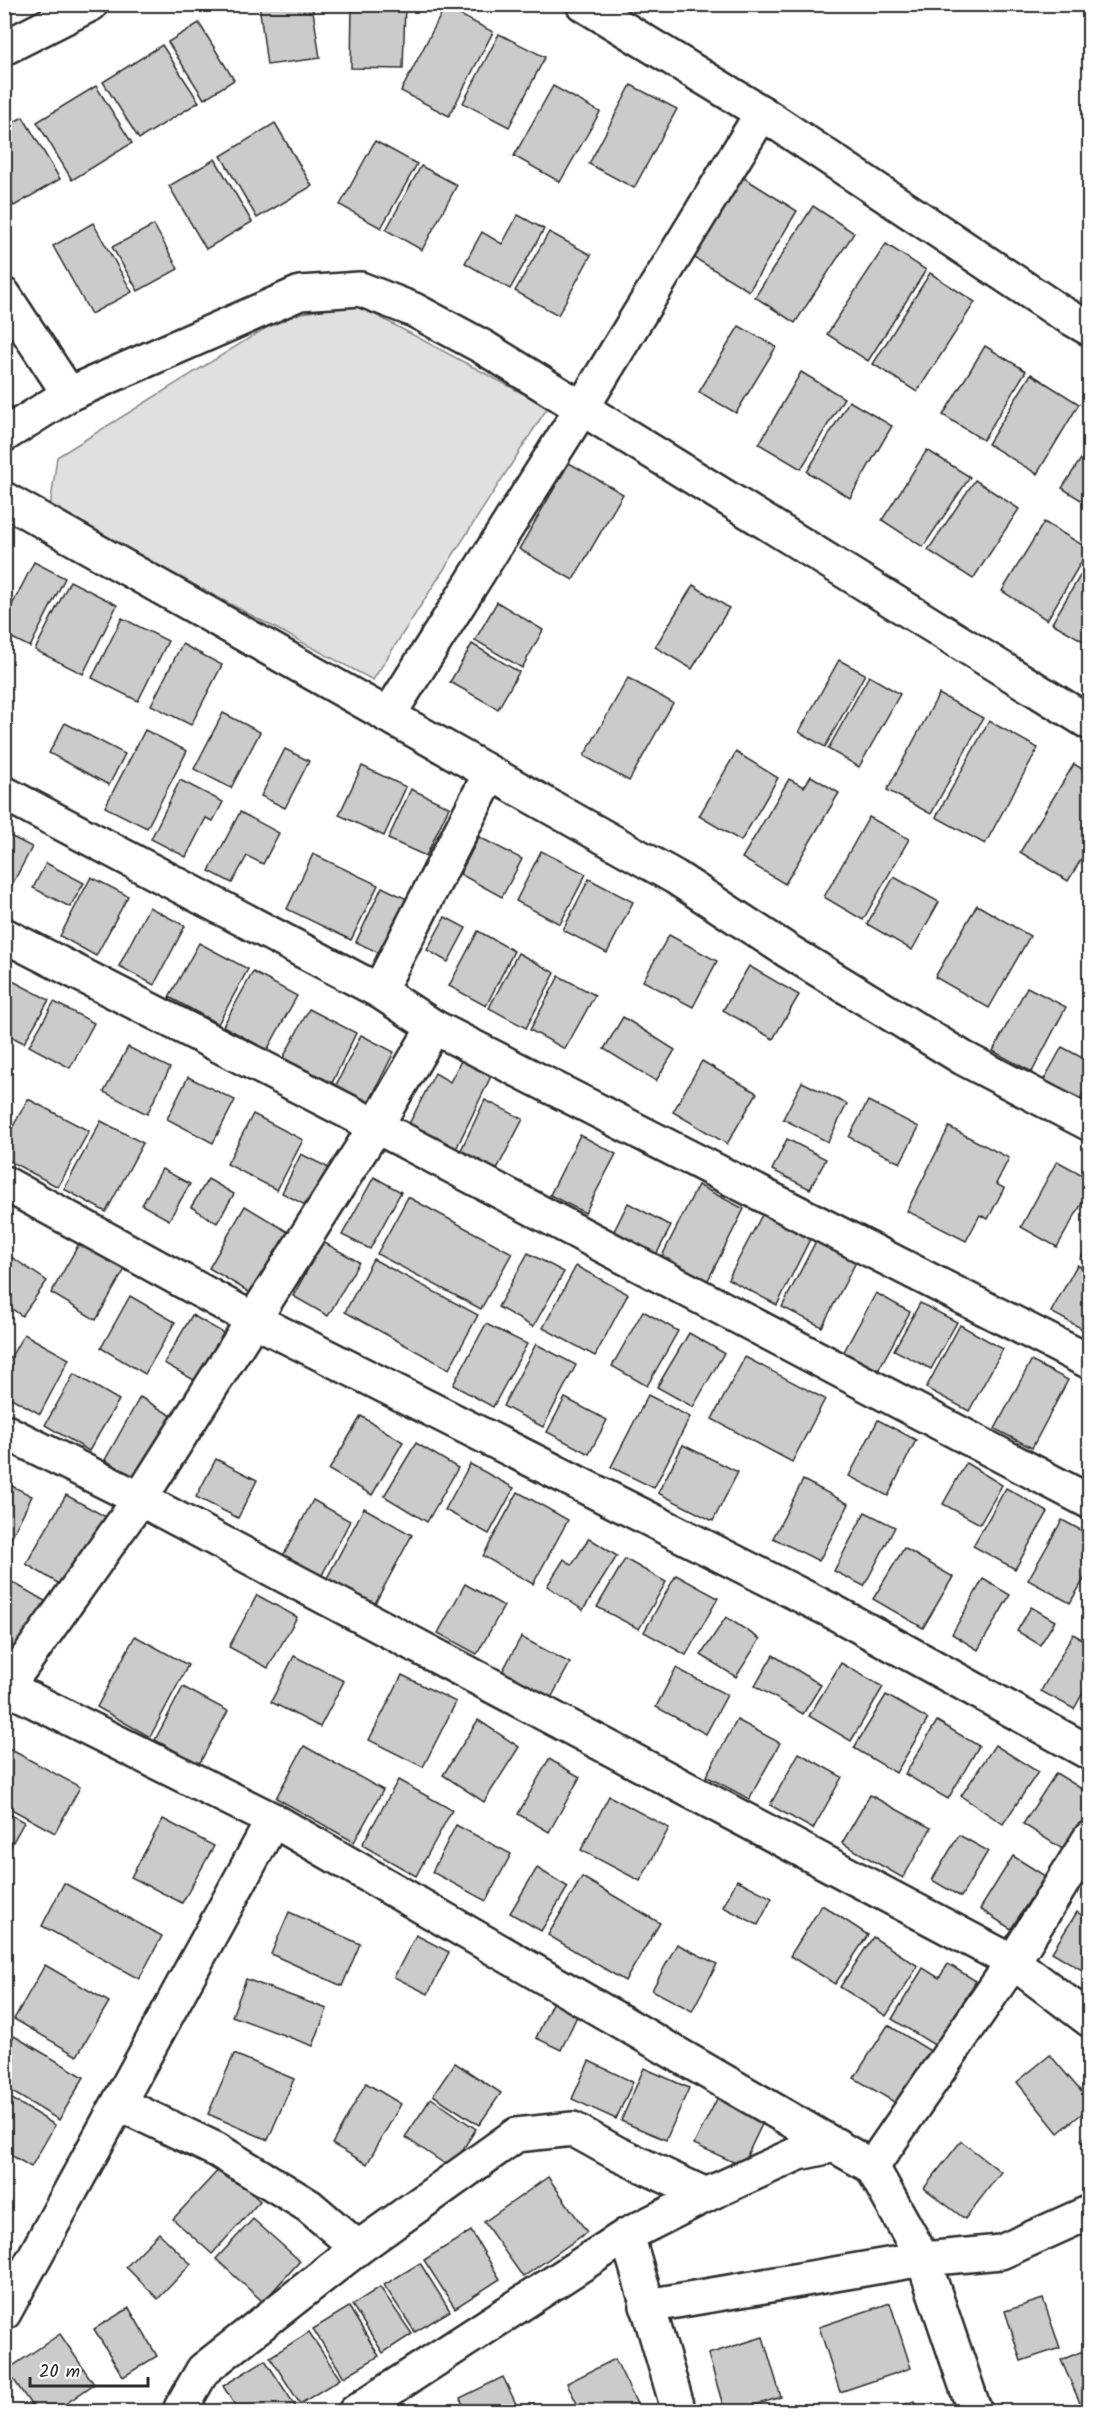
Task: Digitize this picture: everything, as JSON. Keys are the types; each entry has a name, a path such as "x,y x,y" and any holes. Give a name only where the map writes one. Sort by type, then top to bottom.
{"street":[{"path":"4,48 91,4"},
{"path":"583,4 762,113 1089,329"},
{"path":"388,716 582,408 762,113"},
{"path":"4,435 69,394 300,293 360,289 414,310 483,346 1089,723"},
{"path":"4,295 69,394"},
{"path":"4,499 675,877 788,951 963,1058 1089,1124"},
{"path":"379,992 490,774"},
{"path":"4,793 379,992 434,1027 1089,1362"},
{"path":"4,935 376,1126 1089,1502"},
{"path":"434,1027 376,1126 140,1499 6,1688 273,1820 872,2167 922,2259 975,2412"},
{"path":"4,1183 254,1320 831,1611 1089,1753"},
{"path":"4,1431 140,1499 1013,1962 1089,2020"},
{"path":"4,2313 273,1820"},
{"path":"872,2167 1013,1962 1089,1838"},
{"path":"120,2104 217,2150 309,2206 358,2248"},
{"path":"182,2412 181,2408 203,2370 358,2248 516,2135 573,2129 618,2154 706,2195"},
{"path":"355,2412 627,2235 706,2195 800,2153 836,2145"},
{"path":"647,2306 922,2259 1001,2252 1089,2212"},
{"path":"627,2235 680,2412"}],"shaded area":[{"path":"355,304 548,407 373,680 50,508 57,457 285,316"}],"building":[{"path":"259,4 312,4 320,58 267,65"},
{"path":"352,4 405,4 403,69 351,68"},
{"path":"445,7 493,32 449,116 401,91"},
{"path":"199,23 234,80 204,99 168,42"},
{"path":"499,34 545,57 509,127 463,103"},
{"path":"162,45 199,102 139,139 103,82"},
{"path":"631,85 677,109 634,188 589,164"},
{"path":"96,86 132,143 72,180 37,122"},
{"path":"553,86 600,112 560,182 514,156"},
{"path":"23,117 60,179 14,206 4,191 4,127"},
{"path":"275,123 312,186 257,218 221,156"},
{"path":"375,141 417,164 381,228 340,205"},
{"path":"215,159 252,222 206,249 169,186"},
{"path":"421,166 457,185 422,250 386,230"},
{"path":"741,176 797,211 749,291 693,257"},
{"path":"813,206 854,233 795,323 755,297"},
{"path":"518,215 544,229 510,289 465,263 482,232 502,244"},
{"path":"93,223 132,292 91,314 53,246"},
{"path":"154,225 178,269 138,291 112,247"},
{"path":"549,232 591,255 558,315 515,291"},
{"path":"886,244 926,270 868,361 827,334"},
{"path":"930,273 975,302 917,392 873,364"},
{"path":"739,326 776,347 736,413 699,392"},
{"path":"985,346 1026,371 983,440 943,415"},
{"path":"801,372 844,398 801,469 759,444"},
{"path":"1031,374 1079,404 1037,474 988,444"},
{"path":"849,401 892,426 850,498 807,472"},
{"path":"1090,445 1090,506 1062,488"},
{"path":"927,450 970,477 923,547 882,520"},
{"path":"569,463 623,494 573,580 519,549"},
{"path":"975,480 1019,509 973,579 928,550"},
{"path":"1044,522 1089,549 1047,620 1002,591"},
{"path":"1090,559 1090,645 1052,623"},
{"path":"34,562 65,578 30,647 4,634 4,621"},
{"path":"70,581 117,605 83,674 35,650"},
{"path":"693,585 729,608 692,669 655,647"},
{"path":"497,602 543,630 522,668 475,640"},
{"path":"122,618 168,641 138,701 92,678"},
{"path":"182,644 222,665 191,725 151,705"},
{"path":"472,644 519,672 498,709 450,682"},
{"path":"839,660 865,674 825,747 799,732"},
{"path":"869,676 900,694 859,767 828,749"},
{"path":"628,678 673,703 629,781 584,756"},
{"path":"939,694 983,718 931,814 887,790"},
{"path":"223,713 260,732 231,788 194,769"},
{"path":"989,721 1038,748 985,844 936,817"},
{"path":"65,723 125,754 109,785 49,753"},
{"path":"145,730 187,751 147,828 105,807"},
{"path":"285,749 309,761 285,808 261,796"},
{"path":"736,752 778,778 741,841 699,816"},
{"path":"1074,764 1090,774 1090,845 1068,881 1020,852"},
{"path":"362,766 406,787 384,836 339,815"},
{"path":"811,776 839,793 785,884 742,858 789,779 804,787"},
{"path":"180,780 223,802 213,821 206,818 186,857 151,839"},
{"path":"411,789 449,807 426,856 388,839"},
{"path":"240,812 279,833 263,864 247,856 232,883 209,871"},
{"path":"869,817 909,839 863,920 824,897"},
{"path":"4,833 32,847 4,900"},
{"path":"479,837 522,859 502,897 460,874"},
{"path":"541,851 586,874 560,924 516,901"},
{"path":"313,854 378,885 351,940 287,909"},
{"path":"46,863 84,883 70,907 33,888"},
{"path":"91,877 128,896 96,956 60,936"},
{"path":"894,877 939,902 912,950 867,924"},
{"path":"589,879 633,902 607,953 563,930"},
{"path":"382,887 407,899 381,954 356,942"},
{"path":"977,905 1030,936 989,1008 935,977"},
{"path":"149,907 185,926 154,985 119,966"},
{"path":"445,917 466,928 448,962 427,950"},
{"path":"478,931 514,951 486,1006 449,986"},
{"path":"669,935 717,961 693,1007 643,981"},
{"path":"199,943 248,969 218,1024 169,997"},
{"path":"518,953 555,973 526,1028 489,1008"},
{"path":"749,966 799,995 773,1039 723,1010"},
{"path":"253,972 297,996 267,1050 223,1026"},
{"path":"559,976 595,995 565,1049 530,1030"},
{"path":"7,978 49,1000 24,1043 4,1033 4,982"},
{"path":"1027,987 1066,1007 1032,1072 993,1051"},
{"path":"54,1002 94,1023 70,1068 29,1046"},
{"path":"309,1009 356,1033 332,1083 283,1058"},
{"path":"623,1017 675,1050 656,1081 604,1049"},
{"path":"361,1035 394,1052 369,1102 336,1085"},
{"path":"128,1047 170,1068 147,1114 104,1092"},
{"path":"1062,1047 1090,1062 1090,1082 1077,1104 1041,1085"},
{"path":"462,1059 492,1074 456,1149 409,1124 435,1073 450,1082"},
{"path":"702,1061 757,1093 727,1144 673,1112"},
{"path":"188,1077 235,1100 213,1143 167,1119"},
{"path":"802,1082 847,1104 828,1142 783,1119"},
{"path":"28,1099 89,1131 58,1187 4,1158 4,1143"},
{"path":"485,1100 523,1119 496,1171 460,1152"},
{"path":"868,1101 919,1127 900,1163 849,1137"},
{"path":"253,1114 303,1140 277,1190 227,1164"},
{"path":"101,1121 143,1143 106,1212 64,1189"},
{"path":"949,1127 1009,1158 996,1184 1004,1188 988,1219 980,1215 966,1241 907,1211"},
{"path":"580,1135 616,1154 585,1213 550,1195"},
{"path":"787,1139 826,1159 810,1189 772,1170"},
{"path":"301,1154 331,1169 311,1208 282,1193"},
{"path":"1057,1161 1090,1179 1090,1189 1057,1247 1021,1227"},
{"path":"162,1169 190,1184 169,1220 142,1205"},
{"path":"374,1177 401,1192 370,1249 342,1235"},
{"path":"208,1179 234,1194 217,1223 191,1207"},
{"path":"698,1185 744,1209 704,1288 658,1264"},
{"path":"408,1197 512,1253 481,1309 377,1254"},
{"path":"628,1203 671,1226 655,1257 612,1235"},
{"path":"245,1206 293,1235 257,1297 209,1268"},
{"path":"763,1213 810,1239 777,1305 728,1279"},
{"path":"816,1241 856,1262 822,1327 782,1307"},
{"path":"80,1242 125,1269 96,1320 51,1293"},
{"path":"323,1242 359,1262 328,1316 293,1296"},
{"path":"1090,1243 1090,1264 1080,1259"},
{"path":"4,1252 47,1281 22,1316 4,1303"},
{"path":"528,1253 564,1272 533,1327 498,1307"},
{"path":"373,1259 478,1315 449,1369 345,1312"},
{"path":"1077,1265 1090,1272 1090,1333 1051,1312"},
{"path":"576,1266 628,1294 595,1356 543,1328"},
{"path":"876,1293 910,1312 875,1376 841,1357"},
{"path":"130,1296 175,1322 145,1374 101,1348"},
{"path":"920,1303 957,1322 931,1369 894,1350"},
{"path":"643,1311 678,1331 647,1386 612,1366"},
{"path":"192,1315 227,1335 199,1383 164,1363"},
{"path":"486,1324 527,1344 493,1407 453,1385"},
{"path":"960,1325 1003,1349 969,1411 926,1388"},
{"path":"689,1333 724,1353 693,1407 657,1387"},
{"path":"24,1334 69,1359 40,1414 4,1394 4,1369"},
{"path":"536,1344 576,1365 543,1427 503,1406"},
{"path":"745,1357 825,1399 792,1462 712,1419"},
{"path":"1031,1361 1068,1380 1032,1448 995,1429"},
{"path":"74,1374 119,1400 89,1451 45,1425"},
{"path":"648,1395 690,1417 654,1488 611,1467"},
{"path":"140,1397 172,1416 136,1478 105,1460"},
{"path":"565,1398 607,1420 589,1454 547,1432"},
{"path":"361,1416 403,1442 372,1495 329,1470"},
{"path":"878,1420 916,1440 888,1496 849,1476"},
{"path":"416,1443 458,1468 427,1522 384,1496"},
{"path":"683,1445 738,1472 713,1521 658,1493"},
{"path":"216,1459 257,1480 238,1518 196,1497"},
{"path":"966,1463 1002,1485 980,1524 943,1504"},
{"path":"470,1464 514,1488 489,1534 445,1510"},
{"path":"803,1480 849,1504 819,1561 773,1538"},
{"path":"4,1482 32,1496 5,1550 4,1550"},
{"path":"1006,1488 1048,1512 1015,1569 973,1546"},
{"path":"518,1492 568,1520 533,1584 483,1556"},
{"path":"66,1495 106,1517 66,1588 26,1564"},
{"path":"313,1500 350,1521 320,1579 282,1558"},
{"path":"364,1508 412,1535 373,1607 326,1580"},
{"path":"865,1512 895,1527 864,1586 834,1571"},
{"path":"1062,1520 1090,1535 1090,1569 1070,1603 1028,1580"},
{"path":"589,1538 617,1556 583,1610 547,1586 564,1559 572,1565"},
{"path":"904,1548 953,1577 923,1628 873,1599"},
{"path":"625,1559 666,1582 639,1629 597,1607"},
{"path":"676,1575 718,1598 686,1655 644,1632"},
{"path":"5,1578 45,1601 8,1666 4,1664"},
{"path":"983,1579 1010,1595 978,1650 952,1634"},
{"path":"465,1584 504,1606 477,1654 438,1633"},
{"path":"257,1595 297,1617 268,1668 229,1647"},
{"path":"1031,1607 1055,1621 1040,1645 1017,1631"},
{"path":"726,1617 760,1639 736,1677 701,1655"},
{"path":"1073,1634 1090,1644 1090,1680 1074,1709 1041,1691"},
{"path":"135,1636 188,1665 150,1737 97,1707"},
{"path":"521,1637 570,1663 550,1700 501,1674"},
{"path":"773,1655 821,1685 803,1714 755,1686"},
{"path":"294,1656 344,1681 320,1727 271,1702"},
{"path":"841,1663 883,1687 851,1741 809,1716"},
{"path":"676,1668 727,1695 706,1734 656,1707"},
{"path":"402,1675 456,1702 423,1767 369,1740"},
{"path":"183,1687 228,1711 199,1764 155,1740"},
{"path":"886,1695 928,1719 896,1773 854,1748"},
{"path":"478,1720 519,1747 484,1802 443,1775"},
{"path":"737,1720 780,1743 749,1799 706,1776"},
{"path":"937,1721 979,1746 948,1799 905,1774"},
{"path":"995,1745 1038,1772 1003,1824 961,1796"},
{"path":"4,1746 80,1787 55,1833 4,1805"},
{"path":"304,1746 383,1790 354,1842 276,1798"},
{"path":"799,1753 842,1777 813,1829 770,1805"},
{"path":"549,1759 580,1777 549,1832 518,1814"},
{"path":"1056,1773 1090,1794 1090,1810 1064,1850 1023,1824"},
{"path":"398,1780 452,1810 416,1876 362,1845"},
{"path":"870,1795 931,1828 903,1878 842,1843"},
{"path":"609,1796 669,1828 640,1881 581,1850"},
{"path":"4,1811 24,1822 4,1858"},
{"path":"163,1819 214,1846 182,1903 131,1877"},
{"path":"456,1825 511,1854 486,1901 432,1872"},
{"path":"959,1835 988,1851 961,1897 932,1880"},
{"path":"1013,1856 1045,1876 1011,1929 980,1909"},
{"path":"537,1868 568,1887 541,1931 510,1913"},
{"path":"582,1877 660,1923 625,1981 548,1935"},
{"path":"737,1880 772,1898 758,1925 723,1907"},
{"path":"64,1883 162,1936 139,1979 42,1926"},
{"path":"822,1905 868,1935 835,1984 790,1956"},
{"path":"289,1912 360,1944 342,1986 271,1954"},
{"path":"1077,1912 1090,1921 1090,1975 1052,1952"},
{"path":"416,1935 449,1952 428,1994 394,1977"},
{"path":"873,1937 918,1966 886,2016 840,1987"},
{"path":"677,1944 717,1964 692,2011 652,1990"},
{"path":"948,1964 976,1981 936,2046 892,2019 923,1968 939,1978"},
{"path":"45,1965 109,2002 77,2056 14,2019"},
{"path":"246,1979 327,2009 313,2046 232,2016"},
{"path":"553,2001 579,2012 561,2050 536,2038"},
{"path":"888,2025 932,2052 899,2105 854,2078"},
{"path":"14,2036 84,2077 59,2120 4,2087 4,2053"},
{"path":"234,2054 294,2079 268,2140 208,2114"},
{"path":"1050,2055 1090,2102 1090,2107 1058,2133 1017,2082"},
{"path":"589,2061 633,2082 616,2119 572,2099"},
{"path":"455,2063 501,2093 479,2125 433,2095"},
{"path":"644,2068 689,2088 666,2140 621,2121"},
{"path":"366,2083 401,2104 367,2164 332,2144"},
{"path":"4,2094 55,2125 31,2167 4,2151"},
{"path":"718,2097 764,2120 742,2166 694,2144"},
{"path":"431,2098 476,2129 451,2168 405,2137"},
{"path":"1090,2134 1090,2152 1081,2140"},
{"path":"961,2141 1001,2172 965,2219 924,2188"},
{"path":"222,2166 260,2201 212,2254 173,2219"},
{"path":"548,2177 587,2232 523,2277 484,2222"},
{"path":"253,2219 300,2261 263,2302 216,2259"},
{"path":"471,2231 500,2279 455,2308 424,2260"},
{"path":"159,2233 191,2264 158,2299 126,2267"},
{"path":"420,2263 450,2311 415,2332 384,2285"},
{"path":"380,2287 412,2334 383,2353 352,2305"},
{"path":"1043,2299 1060,2348 1021,2361 1005,2311"},
{"path":"890,2303 911,2368 840,2392 819,2327"},
{"path":"349,2307 379,2356 344,2377 313,2329"},
{"path":"129,2308 157,2356 123,2377 94,2329"},
{"path":"309,2332 340,2379 300,2404 270,2357"},
{"path":"60,2334 94,2384 54,2412 36,2412 7,2370"},
{"path":"763,2337 781,2397 732,2412 725,2412 708,2354"},
{"path":"1090,2348 1090,2402 1081,2405 1061,2360"},
{"path":"615,2359 641,2412 581,2412 567,2383"},
{"path":"265,2360 296,2407 288,2412 239,2412 223,2386"},
{"path":"503,2377 520,2412 466,2412 460,2398"},
{"path":"914,2401 918,2412 886,2412"}]}
